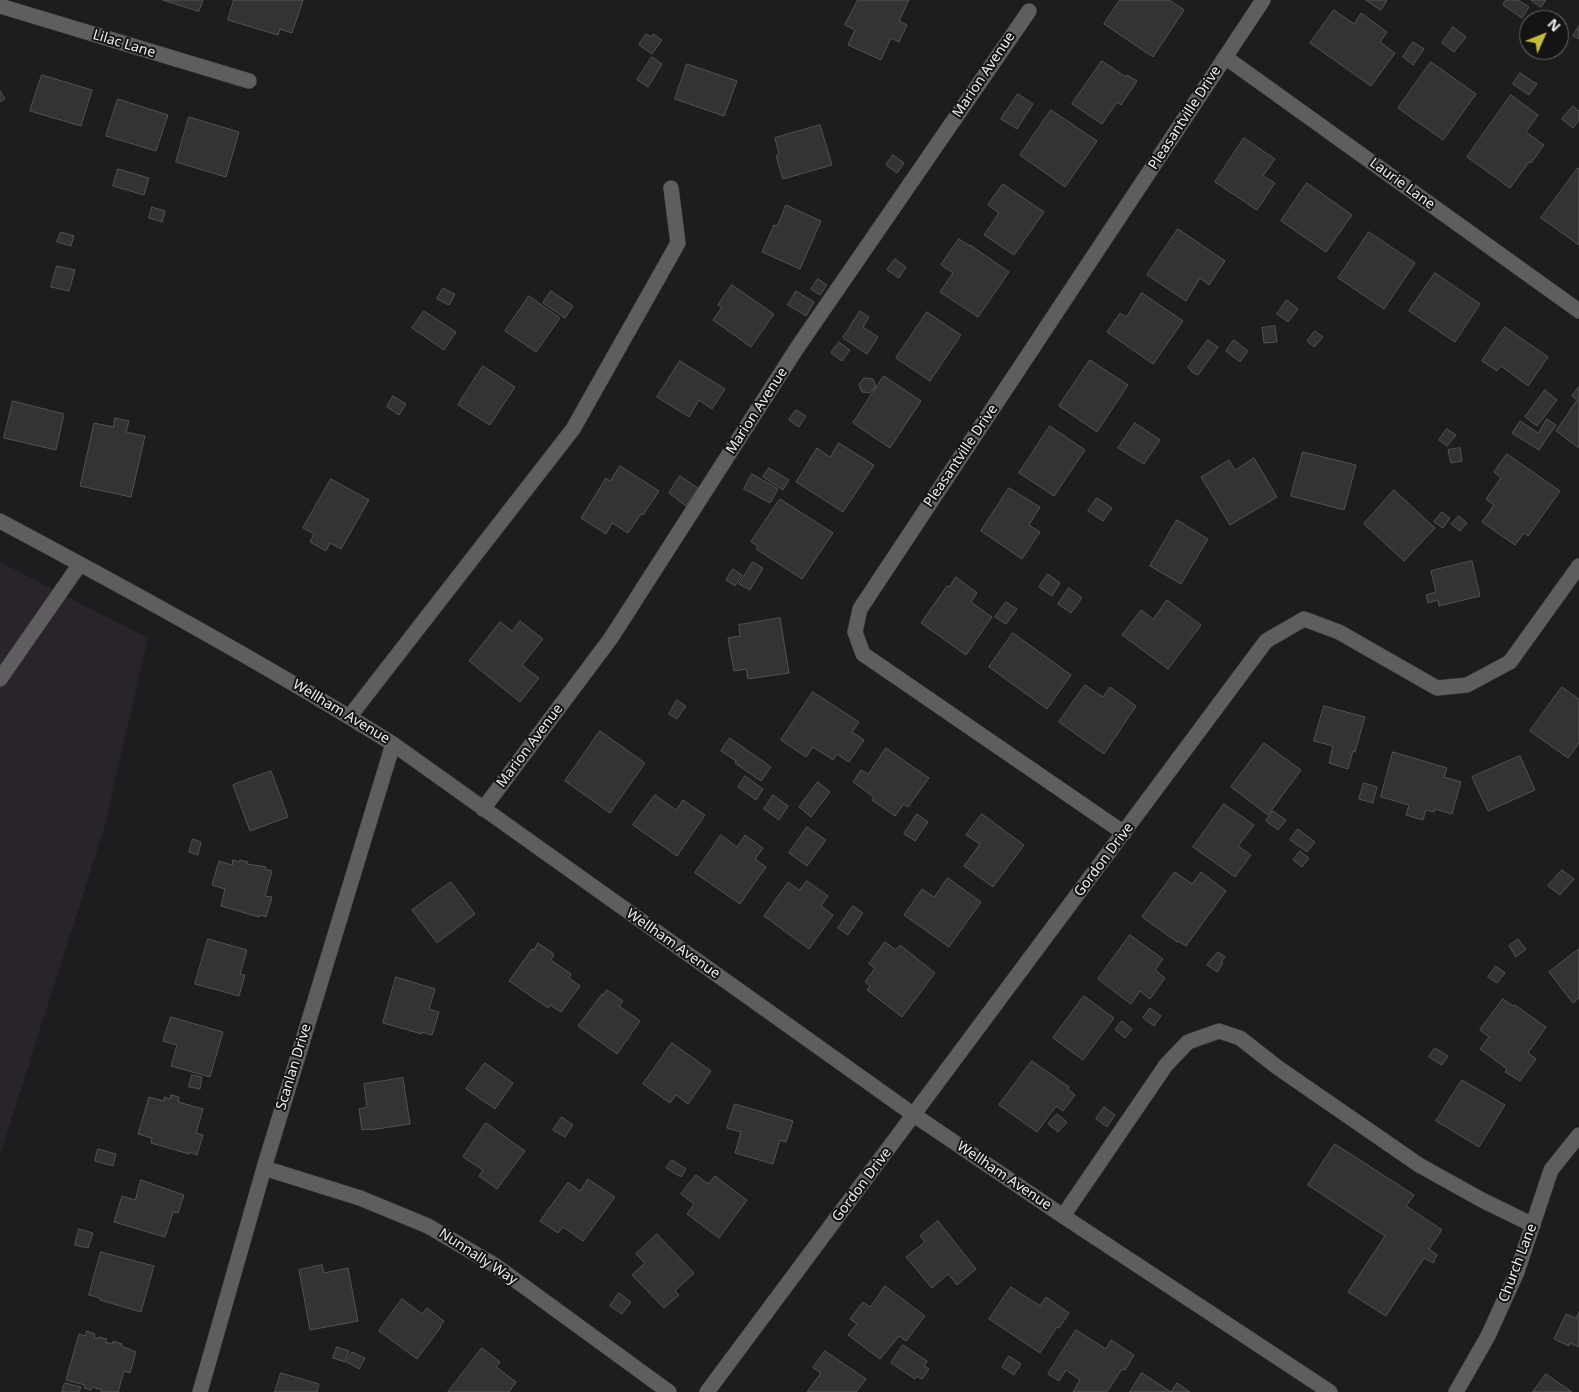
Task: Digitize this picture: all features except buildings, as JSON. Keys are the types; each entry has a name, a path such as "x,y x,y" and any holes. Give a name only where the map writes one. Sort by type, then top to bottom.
{"street":[{"name":"Pleasantville Drive","path":"1124,833 862,654 855,632 860,609 1263,0"},
{"name":"Lilac Lane","path":"0,6 248,81"},
{"name":"Marion Avenue","path":"483,809 611,638 797,348 1029,11"},
{"name":"Laurie Lane","path":"1225,57 1579,311"},
{"path":"350,716 573,429 678,242 671,188"},
{"name":"Wellham Avenue","path":"0,521 185,621 350,716 393,744 914,1114 1330,1392"},
{"path":"0,679 80,564"},
{"name":"Gordon Drive","path":"707,1392 1266,641 1304,620 1339,632 1437,688 1467,685 1510,662 1579,566"},
{"name":"Scanlan Drive","path":"200,1392 264,1168 393,744"},
{"path":"1064,1216 1166,1065 1188,1042 1219,1031 1240,1038 1277,1067 1419,1165 1482,1200 1533,1225"},
{"name":"Church Lane","path":"1456,1392 1488,1336 1517,1272 1551,1170 1579,1135"},
{"name":"Nunnally Way","path":"264,1168 360,1198 428,1226 496,1266 669,1392"}],"shaded area":[{"path":"0,562 148,638 104,829 0,1155"}]}
